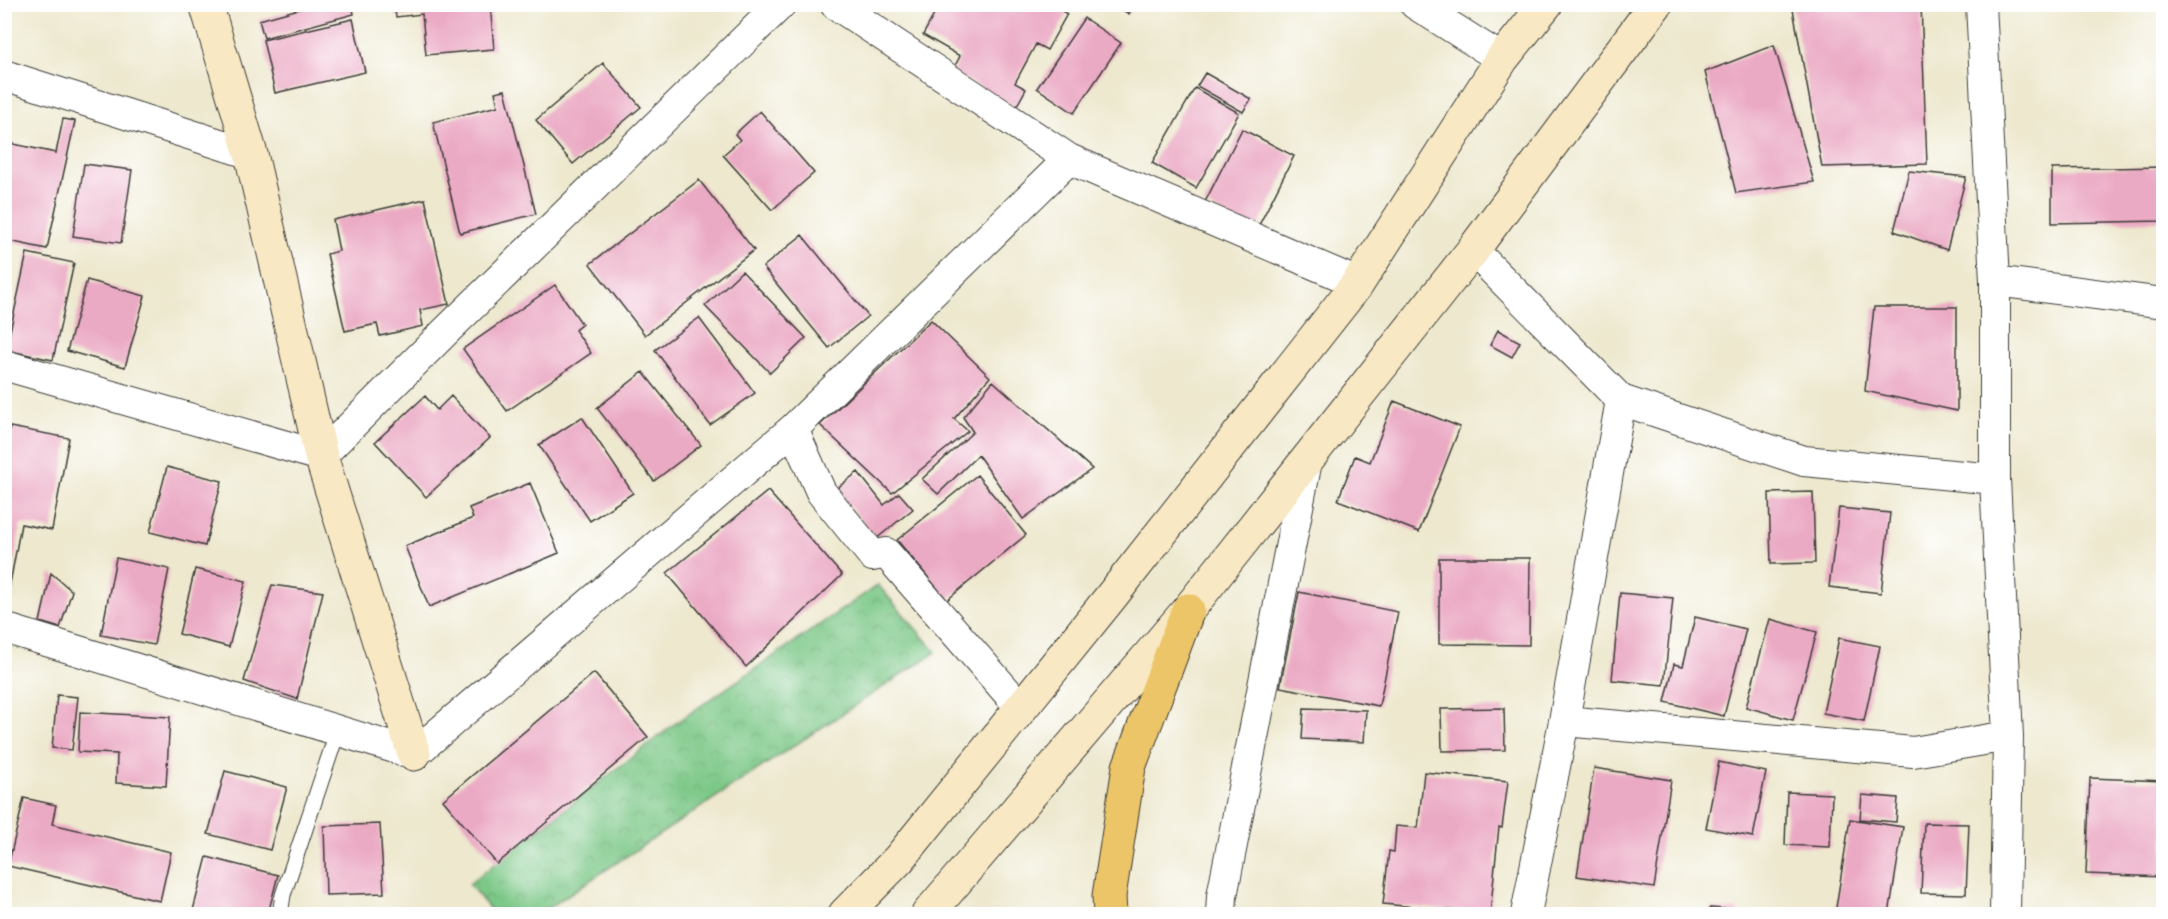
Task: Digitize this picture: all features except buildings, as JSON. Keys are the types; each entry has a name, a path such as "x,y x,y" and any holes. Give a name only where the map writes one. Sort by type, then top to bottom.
{"highway":[{"path":"1110,915 1109,896 1129,767 1188,610"}],"main road":[{"path":"206,4 251,154 321,456 414,754"},
{"path":"845,915 899,859 1358,283 1502,59 1546,4"},
{"path":"928,915 1188,610 1473,250 1656,4"}],"street":[{"path":"4,364 321,456 781,4"},
{"path":"835,4 1069,159 1358,283"},
{"path":"1415,4 1502,59"},
{"path":"1981,4 1995,281 1995,479 2007,736 2006,915"},
{"path":"4,75 251,154"},
{"path":"4,628 414,754 793,429 1069,159"},
{"path":"1473,250 1621,400 1804,460 1995,479"},
{"path":"1995,281 2163,303"},
{"path":"1526,915 1564,721 1621,400"},
{"path":"793,429 821,492 873,556 886,553 1021,708"},
{"path":"1221,915 1225,884 1307,460"},
{"path":"1564,721 1913,752 2007,736"}],"lane":[{"path":"280,915 283,895 338,730"}],"green space":[{"path":"878,585 936,652 539,914 494,914 469,884 677,722"}]}
